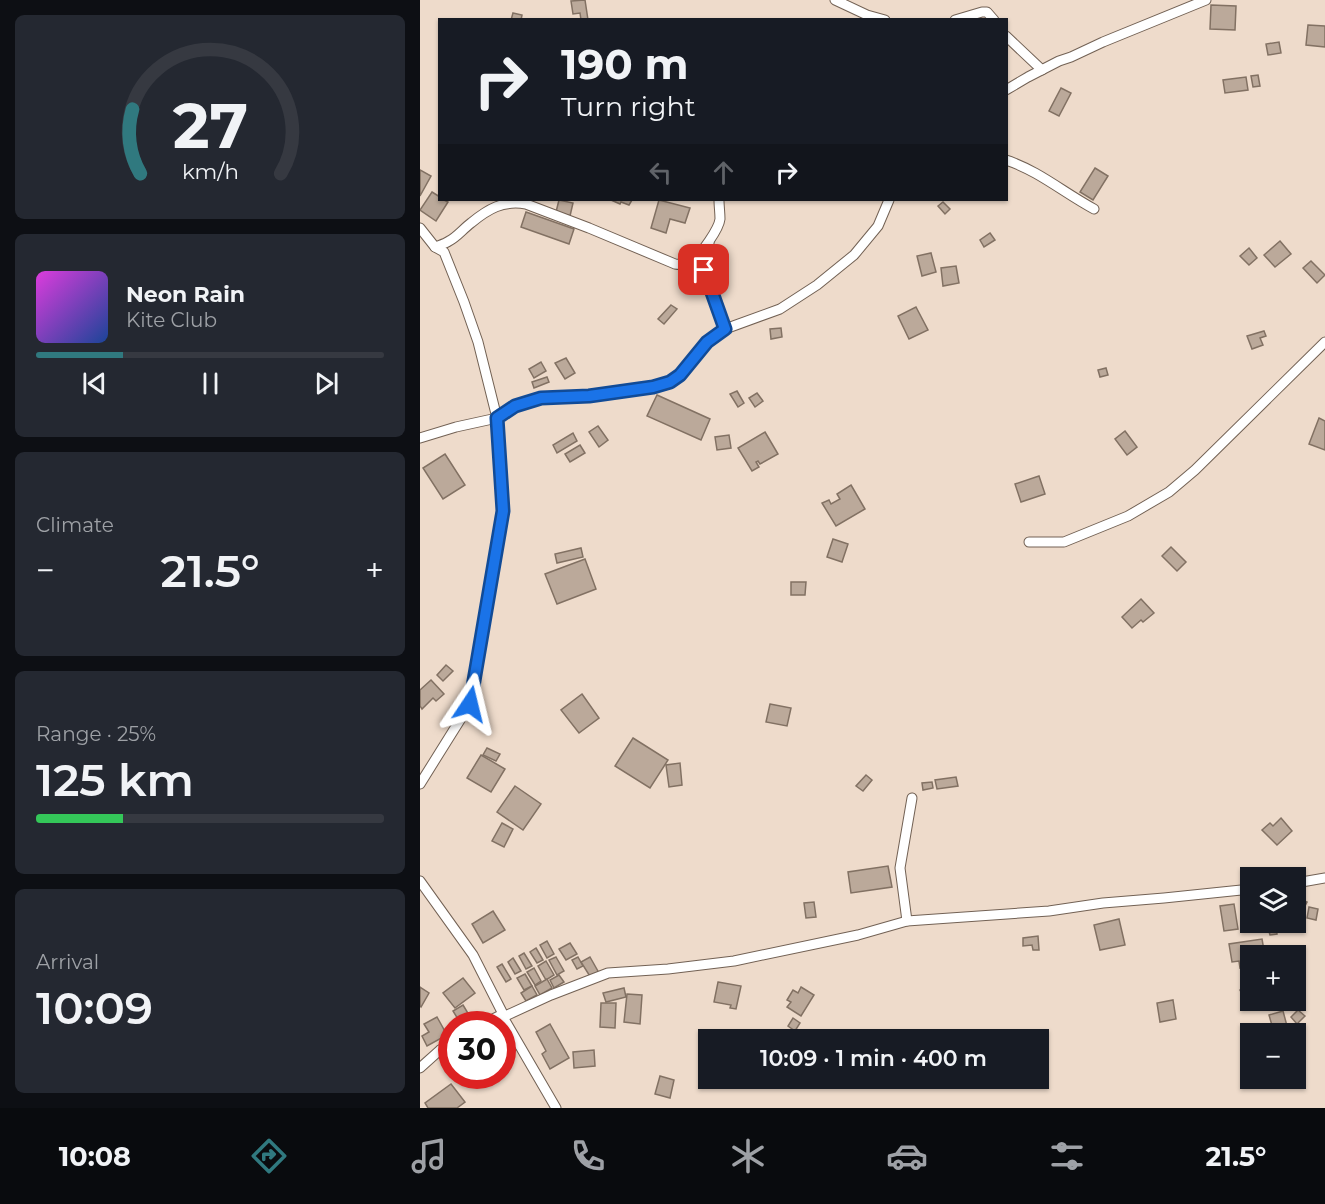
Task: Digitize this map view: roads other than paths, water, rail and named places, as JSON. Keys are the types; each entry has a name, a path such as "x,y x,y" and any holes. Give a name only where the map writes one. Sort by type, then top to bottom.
{"street":[{"path":"835,0 878,18"},
{"path":"1008,89 1059,61 1206,0"},
{"path":"962,18 982,12 987,12 992,18"},
{"path":"1008,38 1042,70"},
{"path":"1008,161 1033,171 1094,209"},
{"path":"435,247 450,241 471,222 496,206 517,202 589,228 675,264 687,263 700,253 718,225 719,201"},
{"path":"420,438 497,418 515,406 541,398 589,396 653,387 670,382 680,375 707,342 725,329 780,309 817,285 854,255 878,226 889,201"},
{"path":"420,228 435,247 444,252 478,342 497,418 503,511 470,704 420,784"},
{"path":"710,238 704,270 725,329"},
{"path":"1029,542 1064,542 1128,516 1169,492 1195,470 1325,342"},
{"path":"907,921 900,868 912,798"},
{"path":"1306,881 1325,878"},
{"path":"420,881 473,955 501,1011"},
{"path":"514,1011 608,973 734,961 858,935 907,921 1049,911 1103,903 1240,890"},
{"path":"516,1039 556,1108"},
{"path":"420,1068 438,1053"}]}
